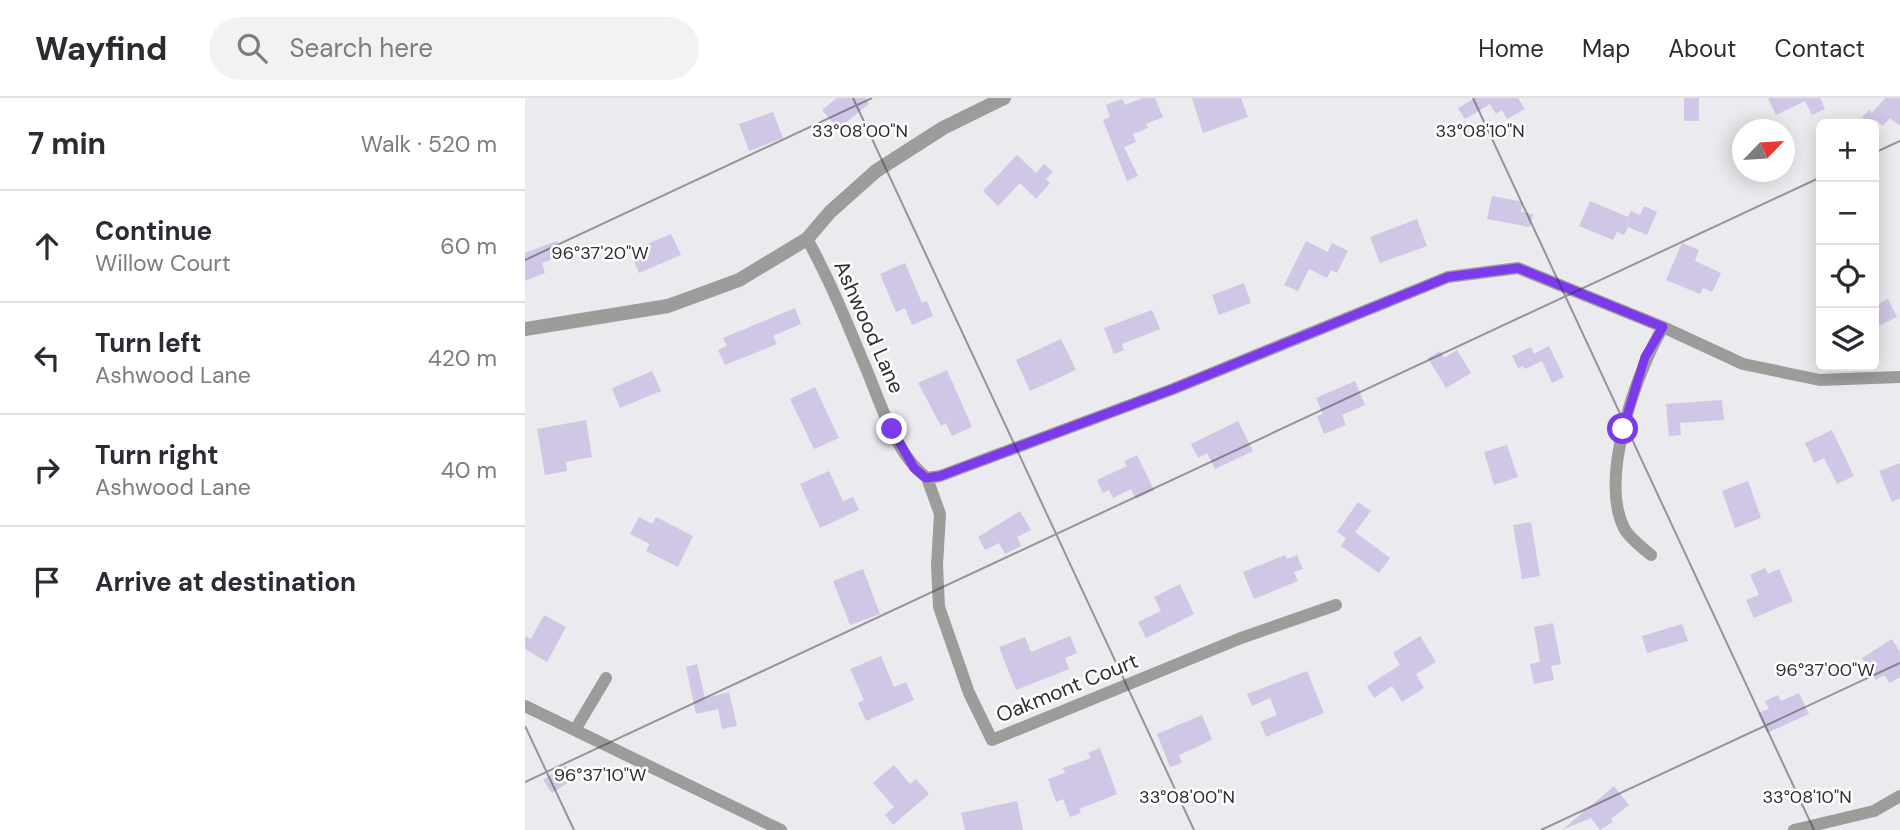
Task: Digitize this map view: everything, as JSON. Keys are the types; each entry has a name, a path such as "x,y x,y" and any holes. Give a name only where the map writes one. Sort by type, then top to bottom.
{"street":[{"path":"525,329 669,306 739,280 807,239 830,212 876,171 943,128 1004,98"},
{"name":"Ashwood Lane","path":"807,239 828,277 892,429 914,468 926,478"},
{"path":"926,478 940,476 1173,389 1448,277 1518,268 1663,327 1743,364 1820,380 1900,377"},
{"path":"1651,555 1624,529 1615,483 1623,429 1645,357 1663,327"},
{"name":"Oakmont Court","path":"926,478 940,514 937,565 939,607 968,694 992,740 1241,638 1336,605"},
{"path":"575,730 606,678"},
{"path":"525,706 781,830"},
{"path":"1794,830 1874,811 1900,796"}],"building":[{"path":"837,98 865,98 869,104 838,129 822,110"},
{"path":"1143,98 1155,98 1163,117 1146,124 1148,128 1133,134 1136,142 1124,147 1138,176 1127,181 1103,120 1110,117 1106,105 1122,99 1125,105"},
{"path":"1192,98 1241,98 1248,117 1203,133"},
{"path":"1475,98 1518,98 1525,109 1507,119 1502,110 1496,114 1490,104 1465,119 1458,108"},
{"path":"1684,98 1699,98 1699,121 1684,121"},
{"path":"1768,98 1820,98 1825,109 1812,115 1805,101 1776,115"},
{"path":"1885,98 1900,98 1900,126 1890,118 1883,126 1879,119 1862,117 1869,110 1872,113"},
{"path":"773,112 783,138 749,151 739,124"},
{"path":"1017,155 1036,173 1044,164 1053,172 1046,179 1050,183 1036,199 1020,183 998,206 983,191"},
{"path":"1492,196 1523,202 1521,212 1533,214 1530,227 1487,219"},
{"path":"1590,201 1628,217 1631,211 1640,215 1644,206 1657,212 1647,235 1628,227 1624,235 1617,232 1613,240 1579,226"},
{"path":"1417,219 1427,246 1380,263 1370,237"},
{"path":"671,234 681,255 639,273 630,251"},
{"path":"557,241 562,255 542,263 545,273 525,281 525,253"},
{"path":"1306,241 1328,252 1332,243 1348,251 1337,273 1331,270 1327,278 1309,269 1298,291 1284,285"},
{"path":"1682,243 1699,250 1695,261 1721,273 1712,292 1703,288 1700,294 1666,280"},
{"path":"905,263 922,303 927,301 933,316 912,325 905,308 896,312 880,274"},
{"path":"1244,283 1251,303 1219,315 1212,295"},
{"path":"1888,299 1897,317 1879,326 1879,304"},
{"path":"795,308 801,324 773,336 777,344 725,365 718,350 727,346 723,338"},
{"path":"1152,310 1160,329 1122,344 1124,350 1114,354 1104,328"},
{"path":"1061,339 1076,370 1030,391 1016,360"},
{"path":"1549,346 1564,377 1552,383 1542,361 1525,369 1523,366 1518,368 1512,356 1531,347 1534,354"},
{"path":"1457,350 1471,373 1446,388 1428,358 1440,351 1444,358"},
{"path":"947,370 972,427 952,436 946,423 941,426 918,383"},
{"path":"652,371 661,391 620,408 612,388"},
{"path":"1355,381 1365,405 1342,415 1346,425 1324,434 1317,416 1323,414 1316,398"},
{"path":"815,387 839,438 814,449 790,399"},
{"path":"1722,400 1724,420 1680,423 1681,435 1669,436 1666,404"},
{"path":"586,420 592,457 566,462 567,471 545,475 537,429"},
{"path":"1238,421 1253,451 1215,469 1207,453 1198,458 1191,444"},
{"path":"1832,430 1854,476 1837,484 1824,458 1814,463 1805,443"},
{"path":"1507,445 1518,477 1494,485 1484,452"},
{"path":"1137,455 1154,490 1136,499 1131,489 1113,498 1109,490 1103,493 1097,480 1127,466 1124,461"},
{"path":"1900,463 1900,498 1892,502 1879,471"},
{"path":"829,471 843,501 853,497 859,510 820,528 800,484"},
{"path":"1748,481 1761,518 1735,528 1722,491"},
{"path":"1358,502 1371,511 1355,532 1390,558 1379,573 1341,546 1346,538 1337,532"},
{"path":"1020,511 1031,530 1017,537 1021,546 1005,554 999,543 985,550 978,537"},
{"path":"639,517 652,524 656,517 693,536 678,567 646,551 650,544 630,534"},
{"path":"1531,522 1540,576 1522,579 1513,525"},
{"path":"1285,555 1287,559 1297,555 1303,569 1294,572 1298,581 1254,599 1243,572"},
{"path":"1765,568 1768,574 1779,569 1793,601 1754,618 1746,600 1759,595 1750,575"},
{"path":"863,569 880,614 850,625 833,581"},
{"path":"1180,584 1194,614 1146,638 1138,622 1161,611 1154,597"},
{"path":"544,615 566,627 547,662 525,649 525,636 531,639"},
{"path":"1553,623 1561,664 1551,666 1554,680 1534,684 1530,664 1540,662 1534,627"},
{"path":"1682,624 1688,641 1647,653 1642,636"},
{"path":"1070,636 1077,653 1065,658 1069,669 1016,690 999,647 1025,637 1031,652"},
{"path":"1420,636 1436,662 1416,674 1424,688 1402,702 1392,686 1374,698 1367,686 1400,665 1393,653"},
{"path":"1892,639 1900,652 1900,677 1890,683 1884,675 1876,680 1862,658"},
{"path":"881,656 894,687 906,682 914,700 866,721 858,703 864,700 850,669"},
{"path":"697,664 705,698 729,692 737,726 722,729 718,709 696,714 686,667"},
{"path":"1307,671 1324,713 1266,737 1260,722 1277,715 1270,698 1252,706 1247,694"},
{"path":"1799,693 1809,714 1767,733 1758,713 1769,709 1765,701 1778,695 1781,701"},
{"path":"1202,715 1212,740 1179,755 1182,763 1170,767 1157,734"},
{"path":"1100,748 1117,794 1079,809 1081,813 1070,817 1063,799 1056,802 1048,779 1065,773 1063,768 1091,758 1088,753"},
{"path":"566,765 575,778 552,793 543,780"},
{"path":"894,765 910,784 916,779 929,794 893,825 885,815 894,807 873,783"},
{"path":"1614,786 1629,805 1611,819 1613,822 1600,830 1591,818 1562,830"},
{"path":"1017,801 1023,830 965,830 961,813"}],"route":[{"path":"892,429 914,468 926,478 940,476 1173,389 1448,277 1518,268 1554,285 1663,327 1645,357 1623,429"}]}
